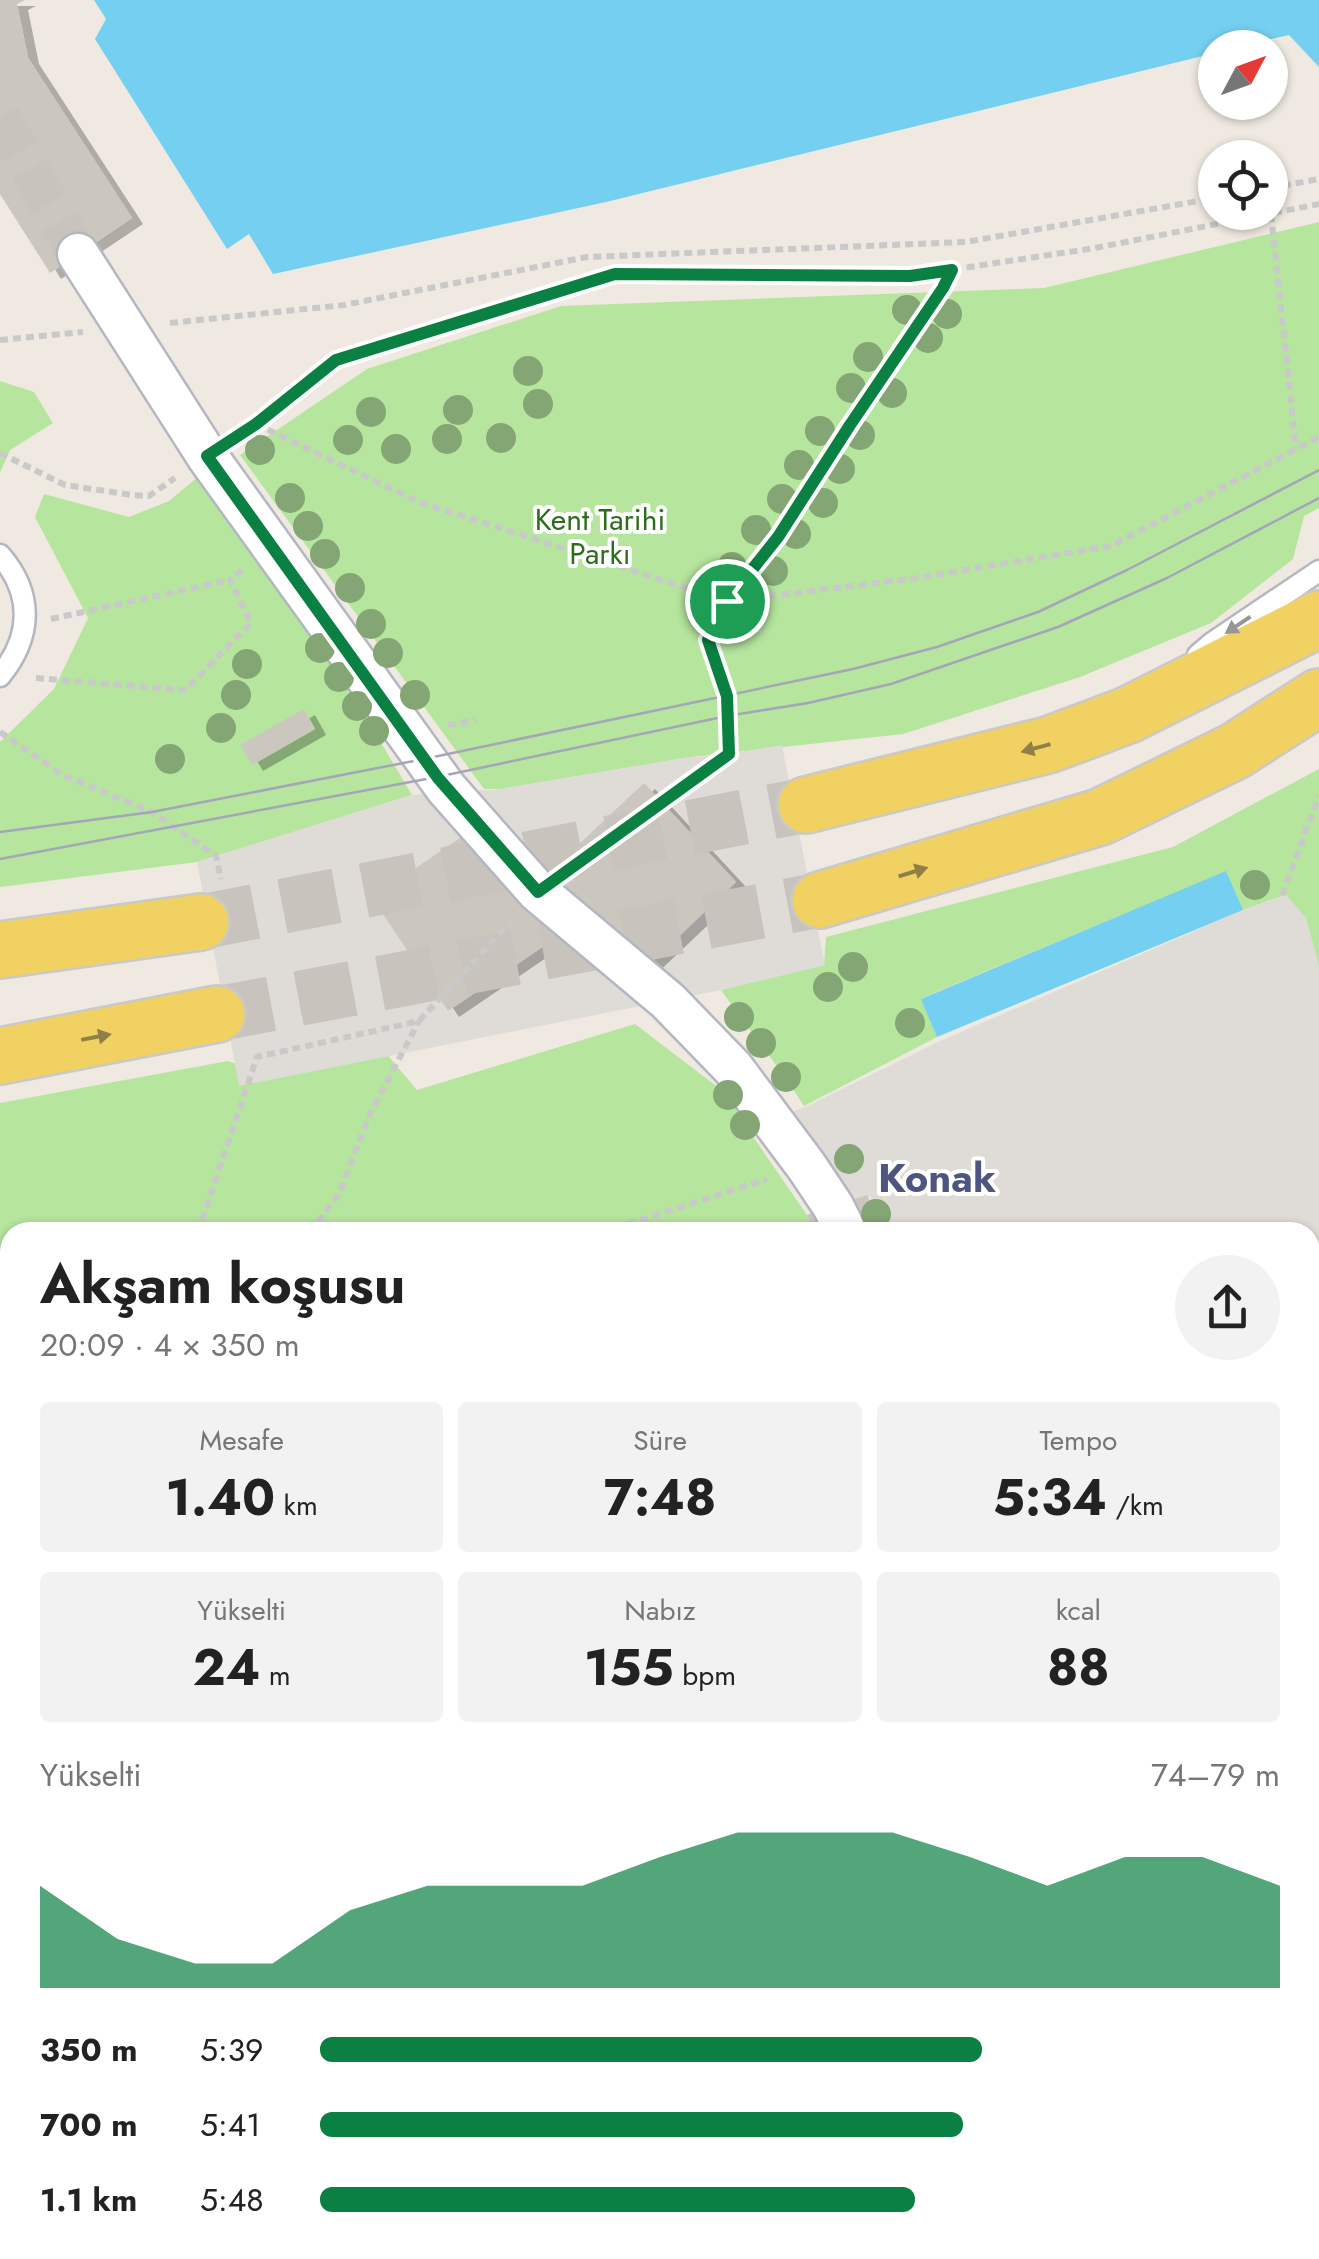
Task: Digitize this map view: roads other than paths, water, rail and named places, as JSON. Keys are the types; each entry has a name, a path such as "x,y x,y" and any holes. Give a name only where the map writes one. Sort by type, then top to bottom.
{"main road":[{"path":"806,805 1048,745 1128,715 1319,619"},
{"path":"820,900 1100,817 1235,751 1319,696"},
{"path":"0,950 212,907"},
{"path":"0,1056 217,1014"}],"street":[{"path":"78,254 207,456 438,778 538,892 668,1002 733,1068 807,1167 841,1222"},
{"path":"1235,751 1319,720"}],"lane":[{"path":"0,555 13,570 24,597 25,625 18,652 1,676"},
{"path":"1128,715 1212,643 1319,571"}],"water":[{"path":"94,0 1319,0 1319,67 1288,35 1288,30 1198,30 1198,57 606,202 273,274 249,234 227,249 95,39 106,19"},
{"path":"1226,871 1243,910 937,1037 921,999"}],"tunnel":[{"path":"0,117 78,254"},
{"path":"201,922 806,805"},
{"path":"217,1014 820,900"}],"tram line":[{"path":"0,832 152,812 424,759 853,669 937,647 1038,612 1319,470"},
{"path":"0,859 437,777 891,684 1058,627 1167,578 1319,498"}],"district":[{"name":"Konak","path":"937,1178"}],"park label":[{"name":"Kent Tarihi Parkı","path":"600,537"}]}
